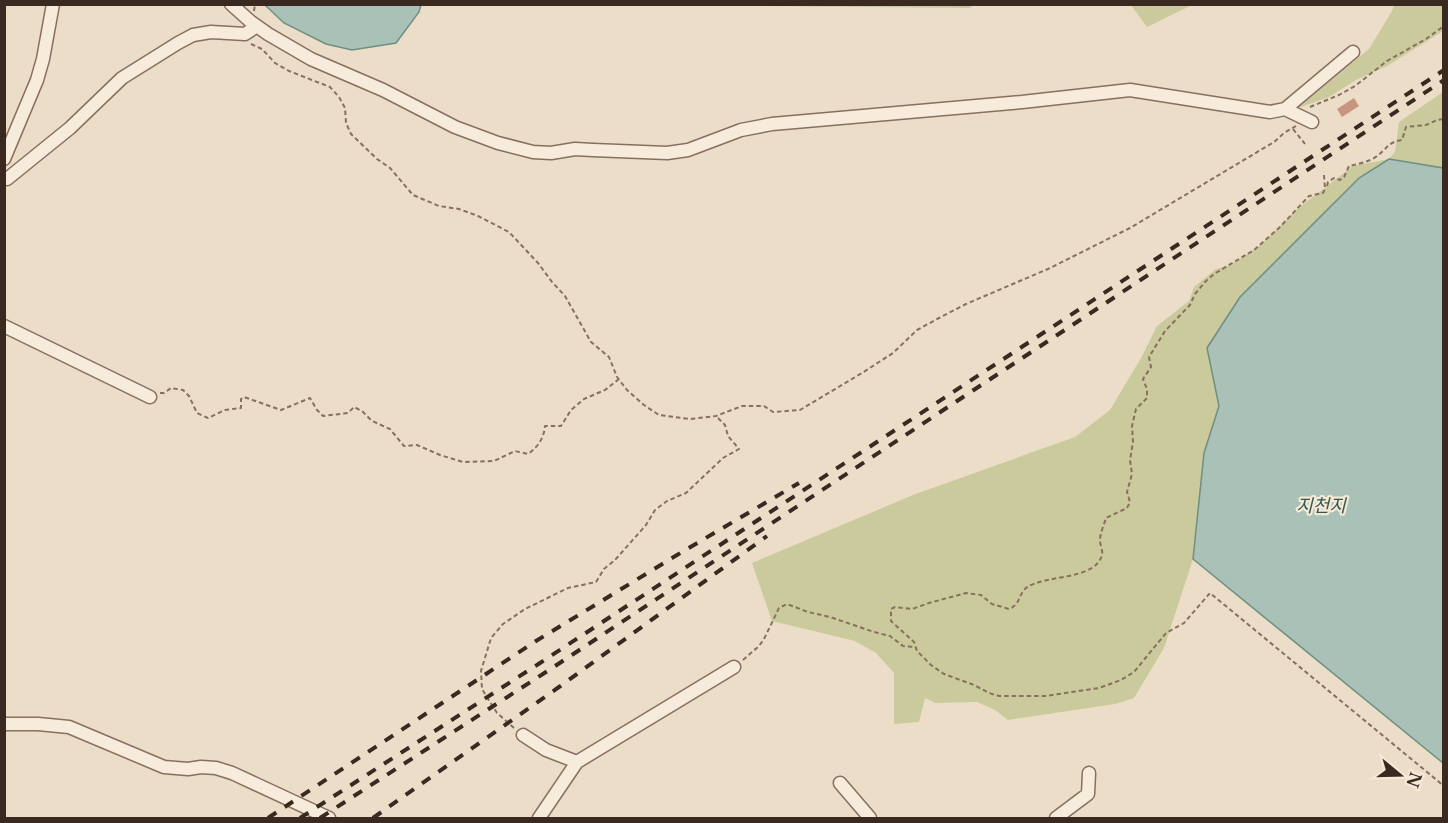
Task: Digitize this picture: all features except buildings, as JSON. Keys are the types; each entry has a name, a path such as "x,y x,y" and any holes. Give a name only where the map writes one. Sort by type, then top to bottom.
{"street":[{"path":"4,159 37,80 43,59 52,4"},
{"path":"231,4 257,26 287,46 384,90 455,127 498,143 533,152 550,153 574,149 667,153 688,150 741,130 772,124 1130,90 1270,111 1286,109 1353,52"},
{"path":"4,178 8,179 70,128 122,78 193,35 211,32 244,34 257,26"},
{"path":"1286,109 1312,122"},
{"path":"4,326 150,397"},
{"path":"539,819 577,762 734,667"},
{"path":"4,724 69,727 164,766 188,769 201,767 232,773 329,819"},
{"path":"523,735 546,750 577,762"},
{"path":"1056,819 1088,794 1089,773"},
{"path":"840,783 870,819"}],"path":[{"path":"233,33 262,50 275,63 289,71 330,87 345,108 346,123 351,134 390,168 413,195 439,206 459,209 478,216 509,232 565,296 591,342 609,357 627,390 659,415 690,419 716,416 742,406 764,406 773,412 800,410 893,353 917,330 966,303 1048,269 1130,228 1274,142 1299,123 1301,112 1355,86 1387,61 1426,39 1443,26"},
{"path":"1443,119 1426,125 1406,128 1402,140 1394,141 1365,162 1348,166 1344,177 1340,180 1334,178 1328,182 1323,193 1310,196 1254,250 1205,282 1195,294 1190,305 1156,344 1149,357 1151,367 1143,379 1147,389 1147,398 1136,409 1132,426 1133,442 1130,460 1132,474 1127,492 1130,502 1127,508 1106,518 1100,539 1102,554 1096,566 1082,573 1044,581 1025,589 1016,606 1009,609 992,604 981,595 966,593 912,609 895,607 891,609 891,621 914,642 917,651 931,666 944,674 999,696 1045,696 1099,688 1121,680 1134,672 1166,633 1184,623 1210,593 1443,786"},
{"path":"1293,129 1305,144"},
{"path":"1324,175 1325,189"},
{"path":"150,397 164,393 171,388 183,390 189,396 197,412 208,418 225,410 241,408 241,399 244,397 281,410 310,398 323,416 348,413 354,407 362,411 372,422 390,429 404,446 417,445 463,462 482,462 494,461 515,450 528,454 544,437 545,426 561,426 571,410 584,399 605,390 619,379"},
{"path":"523,735 497,713 482,689 481,671 491,638 502,624 525,609 568,588 596,582 604,569 646,525 655,510 686,493 723,458 739,449 728,436 725,425 716,416"},
{"path":"734,667 759,646 779,608 787,604 890,636 903,646 916,648"}],"green space":[{"path":"647,5 973,5 970,8"},
{"path":"1131,5 1192,5 1147,27"},
{"path":"1394,5 1443,5 1443,31 1387,66 1356,80 1329,97 1298,108 1369,49"},
{"path":"1443,92 1443,168 1389,159 1395,152 1399,122"},
{"path":"1389,159 1207,348 1219,406 1204,453 1193,559 1164,648 1134,698 1115,704 1008,720 995,710 977,702 935,703 925,698 919,722 894,724 894,673 876,653 855,641 772,621 752,563 913,495 1075,437 1110,410 1157,326 1189,301 1194,287 1216,269 1231,265 1262,244 1296,210 1353,166"}],"water":[{"path":"265,5 421,5 419,12 396,43 352,50 326,44 284,23"},
{"name":"지천지","path":"1389,159 1443,168 1443,763 1193,559 1204,453 1219,406 1207,348 1240,297 1359,178"}],"railway":[{"path":"300,818 1444,70"},
{"path":"320,818 546,672 1444,80"},
{"path":"268,818 536,641 799,483"},
{"path":"373,818 767,536"}]}
